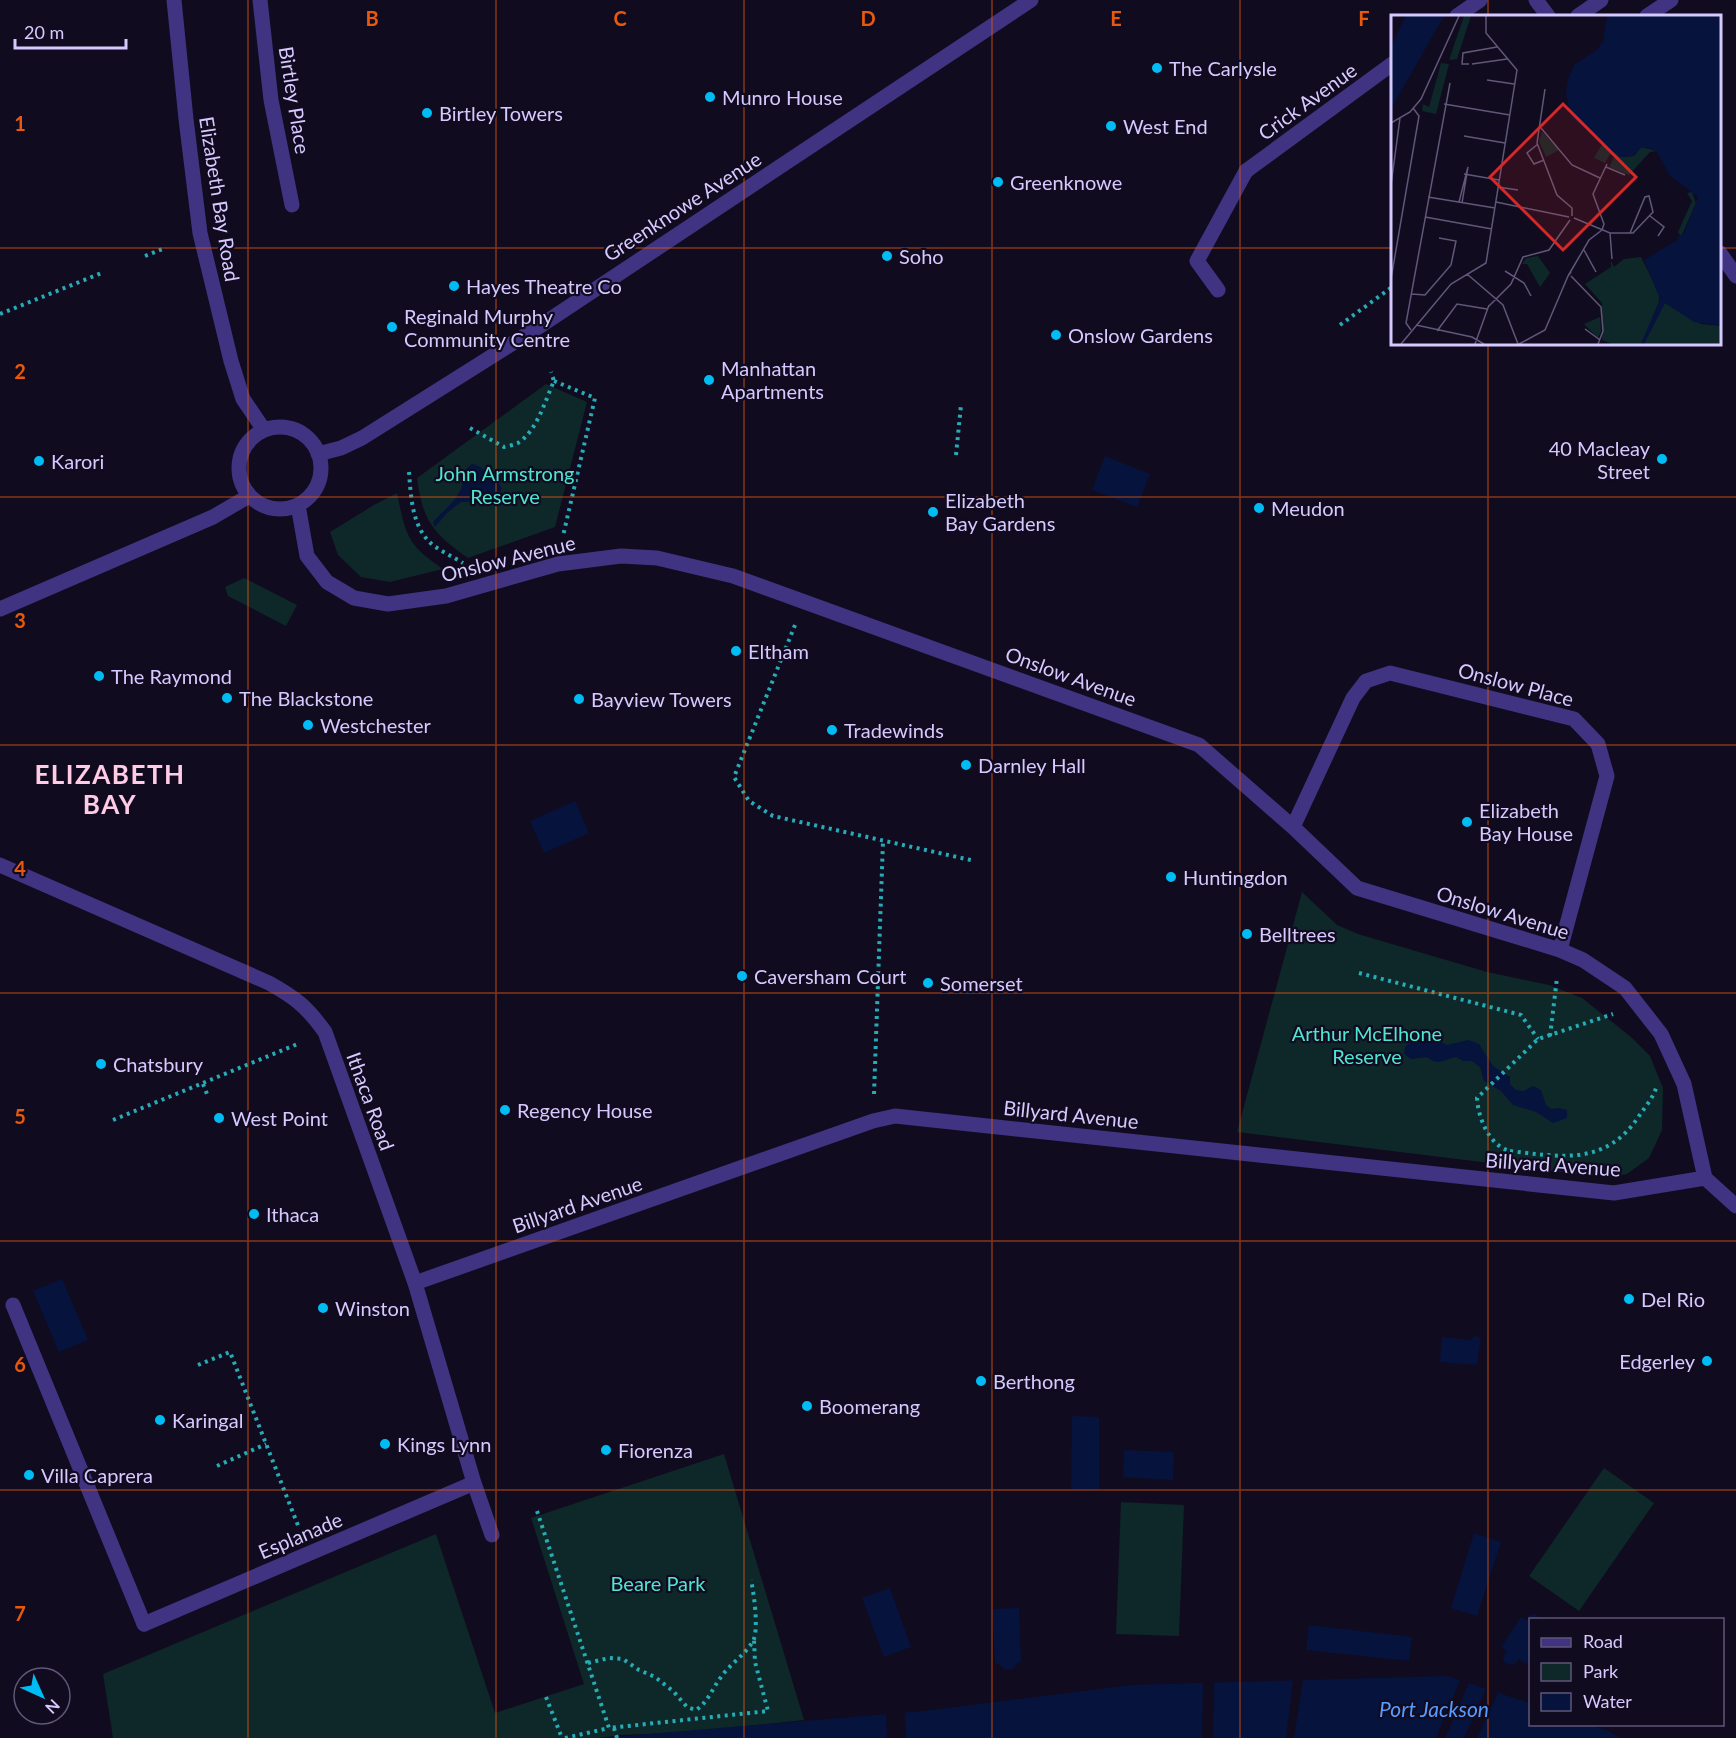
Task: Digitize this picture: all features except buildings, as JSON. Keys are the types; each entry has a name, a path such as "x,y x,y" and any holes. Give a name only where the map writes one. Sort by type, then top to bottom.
{"street":[{"name":"Elizabeth Bay Road","path":"174,0 200,233 231,361 243,399 264,430"},
{"name":"Birtley Place","path":"260,0 271,100 292,205"},
{"name":"Greenknowe Avenue","path":"318,454 341,448 362,438 537,328 1031,0"},
{"path":"1458,15 1480,0"},
{"path":"1536,0 1547,15"},
{"path":"1579,15 1601,0"},
{"path":"1648,15 1671,0"},
{"name":"Crick Avenue","path":"1218,290 1197,261 1246,171 1391,65"},
{"path":"1721,256 1736,276"},
{"path":"277,427 290,428 312,442 318,454 320,474 318,483 313,492 298,505 285,509 259,504 249,496 242,485 239,472 244,447 252,437 264,430 277,427"},
{"path":"0,609 213,517 249,496"},
{"name":"Onslow Avenue","path":"298,505 307,556 327,582 354,598 388,604 446,596 558,564 621,556 657,558 733,576 1199,745 1293,827 1357,888 1560,950 1584,960 1624,988 1661,1034 1684,1084 1705,1178"},
{"name":"Onslow Place","path":"1293,827 1353,698 1366,681 1390,673 1574,719 1598,744 1607,776 1560,950"},
{"name":"Ithaca Road","path":"0,865 269,983 294,996 325,1032 415,1283 474,1483 492,1535"},
{"name":"Billyard Avenue","path":"415,1283 873,1121 895,1116 1614,1194 1705,1178"},
{"path":"1705,1178 1736,1206"},
{"name":"Esplanade","path":"13,1305 144,1624 474,1483"}],"path":[{"path":"145,256 165,248"},
{"path":"0,314 105,272"},
{"path":"1340,325 1391,288"},
{"path":"470,428 504,447 517,443 528,433 539,416 554,381 551,372"},
{"path":"554,381 595,399 567,516"},
{"path":"956,455 961,405"},
{"path":"410,472 411,499 417,525 432,545 467,565 502,579"},
{"path":"804,602 734,777 749,801 772,816 975,861"},
{"path":"874,1090 883,841"},
{"path":"1359,973 1521,1015 1538,1039"},
{"path":"1638,1005 1538,1039 1477,1098 1477,1107 1486,1132 1498,1145 1510,1151 1570,1157 1586,1155 1611,1144 1633,1126 1654,1093 1666,1046"},
{"path":"1550,1036 1554,1010"},
{"path":"113,1120 277,1053"},
{"path":"203,1083 207,1094"},
{"path":"1509,1157 1510,1151"},
{"path":"198,1365 230,1352 302,1535"},
{"path":"217,1466 266,1444"},
{"path":"537,1511 588,1663 617,1738"},
{"path":"546,1697 564,1738 612,1728 768,1711 755,1662 756,1600 751,1580"},
{"path":"696,1710 705,1704 726,1670 754,1640"},
{"path":"588,1663 609,1658 623,1659 655,1677 673,1691 687,1707 696,1710"},
{"path":"696,1710 696,1719"}],"green space":[{"name":"John Armstrong Reserve","path":"546,384 587,402 555,527 468,558 446,541 432,525 423,506 417,478"},
{"path":"397,493 410,537 421,552 443,569 390,582 361,577 338,555 330,532"},
{"path":"244,578 297,605 286,626 228,596 225,587"},
{"name":"Arthur McElhone Reserve","path":"1302,892 1337,925 1358,934 1487,972 1549,985 1582,998 1631,1037 1650,1056 1663,1088 1662,1130 1649,1158 1627,1174 1611,1177 1594,1176 1237,1132"},
{"name":"Beare Park","path":"724,1454 804,1720 680,1733 600,1738 113,1738 103,1674 436,1534 495,1713 584,1684 531,1518"},
{"path":"1604,1468 1654,1503 1579,1611 1529,1576"},
{"path":"1121,1502 1184,1505 1179,1636 1116,1634"}],"water":[{"path":"1105,456 1150,474 1137,507 1092,490"},
{"path":"472,464 484,470 500,485 502,488 497,498 486,502 461,502 435,527 433,522 452,503 462,485 465,473"},
{"path":"575,801 589,833 544,853 530,821"},
{"path":"1431,1037 1447,1045 1468,1040 1479,1044 1493,1066 1510,1077 1510,1084 1516,1090 1524,1091 1533,1086 1541,1090 1546,1105 1551,1109 1567,1110 1567,1118 1553,1123 1536,1112 1513,1105 1501,1091 1484,1081 1480,1067 1472,1061 1463,1061 1456,1057 1437,1062 1427,1057 1411,1059 1404,1054 1405,1047 1412,1041"},
{"path":"62,1279 88,1340 59,1352 33,1291"},
{"path":"1473,1336 1481,1337 1477,1365 1440,1362 1442,1337 1472,1340"},
{"path":"1072,1416 1099,1417 1099,1490 1071,1490"},
{"path":"1124,1450 1174,1452 1173,1480 1123,1477"},
{"path":"1474,1533 1501,1542 1477,1616 1451,1608"},
{"path":"890,1588 911,1647 884,1657 862,1598"},
{"path":"1019,1608 1021,1662 1008,1670 995,1663 992,1609"},
{"path":"1535,1614 1540,1618 1529,1618 1529,1660 1526,1664 1519,1659 1515,1664 1509,1665 1504,1662 1503,1657 1507,1651 1501,1647 1521,1617 1527,1620 1530,1615"},
{"path":"1309,1625 1412,1637 1409,1661 1306,1650"},
{"name":"Port Jackson","path":"1447,1676 1529,1703 1529,1726 1592,1726 1620,1738 600,1738 923,1711 1132,1685"}],"pier":[{"path":"1293,1680 1303,1680 1294,1738 1286,1738"},
{"path":"1460,1680 1469,1683 1445,1738 1436,1738"},
{"path":"1214,1682 1213,1738 1202,1738 1203,1683"},
{"path":"1486,1689 1498,1693 1477,1738 1464,1738"},
{"path":"905,1712 906,1738 887,1738 886,1714"}],"place":[{"name":"The Carlysle","path":"1157,68"},
{"name":"Munro House","path":"710,97"},
{"name":"Birtley Towers","path":"427,113"},
{"name":"West End","path":"1111,126"},
{"name":"Greenknowe","path":"998,182"},
{"name":"Soho","path":"887,256"},
{"name":"Hayes Theatre Co","path":"454,286"},
{"name":"Reginald Murphy Community Centre","path":"392,327"},
{"name":"Onslow Gardens","path":"1056,335"},
{"name":"Manhattan Apartments","path":"709,380"},
{"name":"40 Macleay Street","path":"1662,459"},
{"name":"Karori","path":"39,461"},
{"name":"Meudon","path":"1259,508"},
{"name":"Elizabeth Bay Gardens","path":"933,512"},
{"name":"Eltham","path":"736,651"},
{"name":"The Raymond","path":"99,676"},
{"name":"The Blackstone","path":"227,698"},
{"name":"Bayview Towers","path":"579,699"},
{"name":"Westchester","path":"308,725"},
{"name":"Tradewinds","path":"832,730"},
{"name":"Darnley Hall","path":"966,765"},
{"name":"Elizabeth Bay House","path":"1467,822"},
{"name":"Huntingdon","path":"1171,877"},
{"name":"Belltrees","path":"1247,934"},
{"name":"Caversham Court","path":"742,976"},
{"name":"Somerset","path":"928,983"},
{"name":"Chatsbury","path":"101,1064"},
{"name":"Regency House","path":"505,1110"},
{"name":"West Point","path":"219,1118"},
{"name":"Ithaca","path":"254,1214"},
{"name":"Del Rio","path":"1629,1299"},
{"name":"Winston","path":"323,1308"},
{"name":"Edgerley","path":"1707,1361"},
{"name":"Berthong","path":"981,1381"},
{"name":"Boomerang","path":"807,1406"},
{"name":"Karingal","path":"160,1420"},
{"name":"Kings Lynn","path":"385,1444"},
{"name":"Fiorenza","path":"606,1450"},
{"name":"Villa Caprera","path":"29,1475"}],"district":[{"name":"ELIZABETH BAY","path":"110,789"}]}
